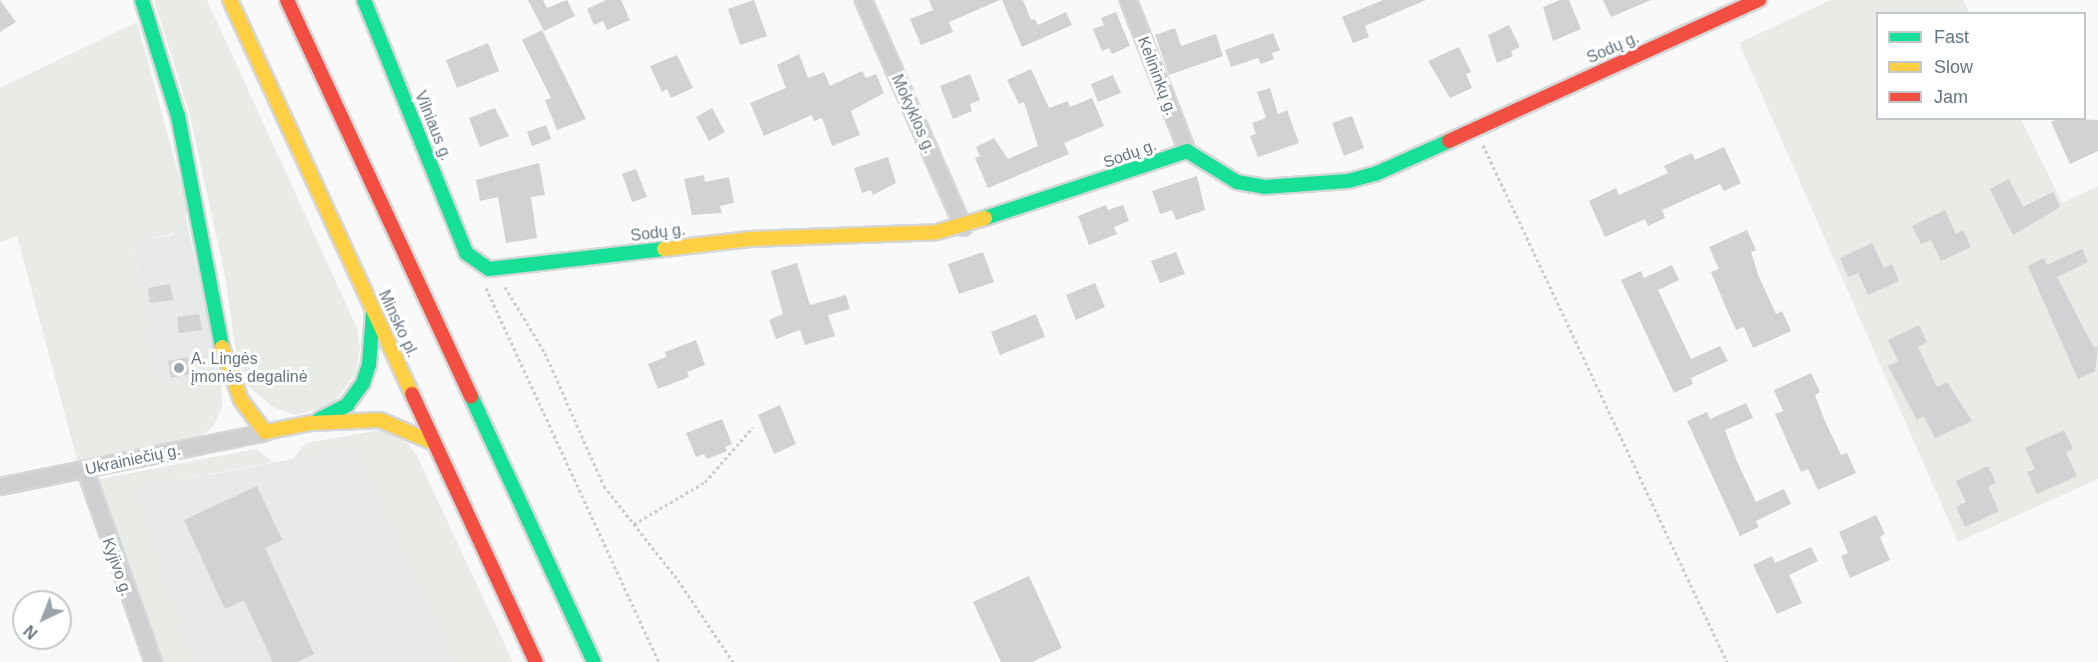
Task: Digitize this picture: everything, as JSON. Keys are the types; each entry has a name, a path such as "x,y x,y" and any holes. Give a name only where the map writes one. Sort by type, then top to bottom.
{"main road":[{"path":"142,0 178,116 225,360 241,400 265,432 311,423 380,420 434,443"},
{"name":"Minsko pl.","path":"230,0 536,662"},
{"path":"287,0 594,662"},
{"name":"Vilniaus g.","path":"364,0 466,253 475,262"},
{"name":"Sodų g.","path":"475,262 499,268 750,239 937,232 963,227 1187,151 1237,182 1264,187 1299,186 1375,174 1750,2"},
{"path":"311,423 347,405 363,383 369,366 373,310"}],"street":[{"name":"Mokyklos g.","path":"863,0 963,227"},
{"name":"Kelininkų g.","path":"1128,0 1187,151"},
{"name":"Ukrainiečių g.","path":"0,486 265,432"},
{"name":"Kyjivo g.","path":"85,470 153,662"}],"path":[{"path":"1475,128 1727,662"},
{"path":"475,262 658,662"},
{"path":"499,268 504,285 545,352 604,486 678,580 733,662"},
{"path":"634,524 705,482 753,427"}],"shaded area":[{"path":"154,0 207,0 357,328 360,349 356,373 332,405 295,415 273,407 247,385 237,359 225,276 190,115"},
{"path":"1831,0 1963,0 1969,12 1876,12 1876,120 2021,120 2062,203 2098,186 2098,479 1958,542 1739,43"},
{"path":"137,22 187,206 186,219 178,232 134,242 157,385 221,379 222,407 214,425 203,435 78,463 17,236 0,242 0,88"},
{"path":"186,219 221,379 157,386 134,241 173,235"},
{"path":"381,430 407,443 416,454 513,662 453,662 353,448 293,459 303,446 311,442"},
{"path":"353,448 453,662 193,662 137,488"},
{"path":"256,449 273,462 137,488 193,662 162,662 95,480"}],"building":[{"path":"0,0 16,22 0,32"},
{"path":"528,0 543,0 547,8 567,0 575,16 544,31"},
{"path":"606,0 621,0 630,20 607,30 603,21 594,25 587,9"},
{"path":"754,0 767,36 740,45 728,9"},
{"path":"929,0 1000,0 949,22 953,32 921,45 910,19 933,10"},
{"path":"1002,0 1023,0 1031,20 1035,19 1038,25 1066,12 1072,25 1022,47"},
{"path":"1383,0 1426,0 1365,26 1369,37 1353,43 1342,17"},
{"path":"1560,0 1569,0 1581,29 1553,41 1543,7"},
{"path":"1603,0 1651,0 1611,17"},
{"path":"1116,12 1130,46 1112,54 1109,48 1102,51 1093,29 1104,25 1101,18"},
{"path":"1509,25 1520,47 1511,51 1513,56 1497,63 1488,35"},
{"path":"1175,28 1181,46 1216,34 1223,56 1169,75 1155,35"},
{"path":"542,30 586,119 557,130 545,100 551,98 522,40"},
{"path":"1273,33 1280,50 1272,53 1274,59 1261,64 1258,58 1231,67 1225,50"},
{"path":"488,43 499,71 457,88 446,60"},
{"path":"1459,47 1471,72 1466,74 1472,88 1450,98 1428,61"},
{"path":"799,54 808,78 824,72 830,86 862,71 866,78 876,74 884,93 851,111 860,135 832,146 822,118 814,121 812,115 764,136 750,103 786,88 777,65"},
{"path":"677,55 693,88 671,98 667,89 662,92 650,66"},
{"path":"1031,69 1049,108 1068,101 1070,107 1092,98 1104,126 1064,143 1069,154 988,188 975,158 980,156 976,147 994,138 1008,159 1038,146 1024,102 1019,104 1007,80"},
{"path":"970,74 980,100 970,104 972,111 953,119 940,86"},
{"path":"1113,75 1121,93 1098,102 1091,84"},
{"path":"1270,88 1278,114 1287,110 1299,143 1258,157 1250,136 1256,134 1252,123 1266,118 1257,92"},
{"path":"495,108 509,136 480,147 469,118"},
{"path":"712,108 725,132 709,141 696,117"},
{"path":"1352,116 1364,148 1344,156 1332,123"},
{"path":"2056,120 2098,120 2098,151 2070,164 2051,122"},
{"path":"546,125 551,139 532,146 527,132"},
{"path":"1724,147 1741,183 1724,191 1720,184 1662,210 1665,218 1648,226 1645,219 1605,237 1589,201 1616,188 1619,195 1668,173 1664,166 1692,153 1695,160"},
{"path":"888,157 896,183 873,195 871,190 862,193 854,168"},
{"path":"539,163 545,195 531,197 537,238 506,243 498,197 480,201 476,180"},
{"path":"636,169 647,197 632,202 622,174"},
{"path":"704,175 705,182 729,177 734,203 720,206 722,213 692,215 684,179"},
{"path":"1197,176 1205,210 1176,220 1172,210 1160,214 1152,191"},
{"path":"2009,179 2023,207 2053,192 2060,207 2013,235 1990,189"},
{"path":"1106,205 1108,210 1123,205 1129,221 1114,227 1117,234 1089,245 1078,216"},
{"path":"1945,210 1956,234 1963,230 1971,247 1941,261 1931,240 1921,244 1912,226"},
{"path":"1747,230 1756,250 1751,252 1759,277 1776,314 1782,311 1791,331 1753,348 1744,327 1736,330 1726,308 1711,272 1719,269 1709,247"},
{"path":"1872,243 1884,268 1892,264 1899,281 1868,295 1858,273 1848,277 1840,258"},
{"path":"2082,249 2088,262 2057,277 2094,348 2098,346 2095,371 2078,379 2028,266 2044,258 2047,265"},
{"path":"983,252 994,282 959,294 948,264"},
{"path":"1176,252 1185,274 1160,283 1151,261"},
{"path":"797,263 810,305 846,295 850,309 828,315 835,336 805,345 800,330 776,339 769,320 783,314 771,271"},
{"path":"1672,265 1679,280 1658,290 1691,359 1720,346 1728,361 1691,378 1693,384 1674,393 1621,280 1641,271 1644,278"},
{"path":"1095,283 1105,307 1076,320 1066,295"},
{"path":"170,284 173,300 150,303 148,288"},
{"path":"199,314 202,330 179,333 177,317"},
{"path":"1036,314 1045,337 1000,355 991,332"},
{"path":"1919,325 1927,342 1918,347 1937,387 1947,382 1972,421 1935,438 1924,416 1917,420 1888,366 1898,361 1888,340"},
{"path":"696,340 705,365 687,372 689,377 658,389 648,364 666,357 665,352"},
{"name":"A. Lingės įmonės degalinė","path":"188,357 191,374 171,378 168,361"},
{"path":"1811,373 1820,392 1815,395 1824,419 1841,455 1847,453 1856,473 1818,490 1808,469 1801,472 1775,414 1783,411 1774,390"},
{"path":"1746,403 1753,418 1725,430 1736,459 1756,502 1784,489 1791,504 1756,521 1759,527 1740,536 1687,421 1707,412 1710,419"},
{"path":"780,405 796,444 774,454 758,415"},
{"path":"722,419 732,444 725,447 727,451 707,459 704,454 696,457 686,433"},
{"path":"2064,430 2073,449 2066,452 2077,476 2037,494 2027,472 2035,469 2025,448"},
{"path":"1988,466 1996,483 1988,487 1999,511 1965,527 1956,507 1966,502 1956,481"},
{"path":"257,486 282,540 265,548 314,654 297,662 273,662 244,600 225,609 184,520"},
{"path":"1876,515 1885,534 1880,537 1890,560 1850,578 1841,556 1848,553 1839,532"},
{"path":"1811,547 1818,561 1789,575 1802,603 1777,614 1753,565 1772,556 1775,563"},
{"path":"1029,576 1062,648 1032,662 1001,662 973,602"}],"traffic: fast":[{"path":"142,0 178,116 222,347"},
{"path":"364,0 466,253 489,269 664,249"},
{"path":"985,218 1187,151 1237,182 1264,187 1348,181 1375,174 1449,141"},
{"path":"318,420 347,405 363,383 369,365 373,313"},
{"path":"471,396 594,662"}],"traffic: slow":[{"path":"230,0 412,394"},
{"path":"664,249 750,239 937,232 985,218"},
{"path":"222,347 241,400 265,432 311,423 380,420 434,443"}],"traffic: jam":[{"path":"287,0 471,396"},
{"path":"1449,141 1759,0"},
{"path":"412,394 536,662"}],"place":[{"name":"A. Lingės įmonės degalinė","path":"179,368"}]}
